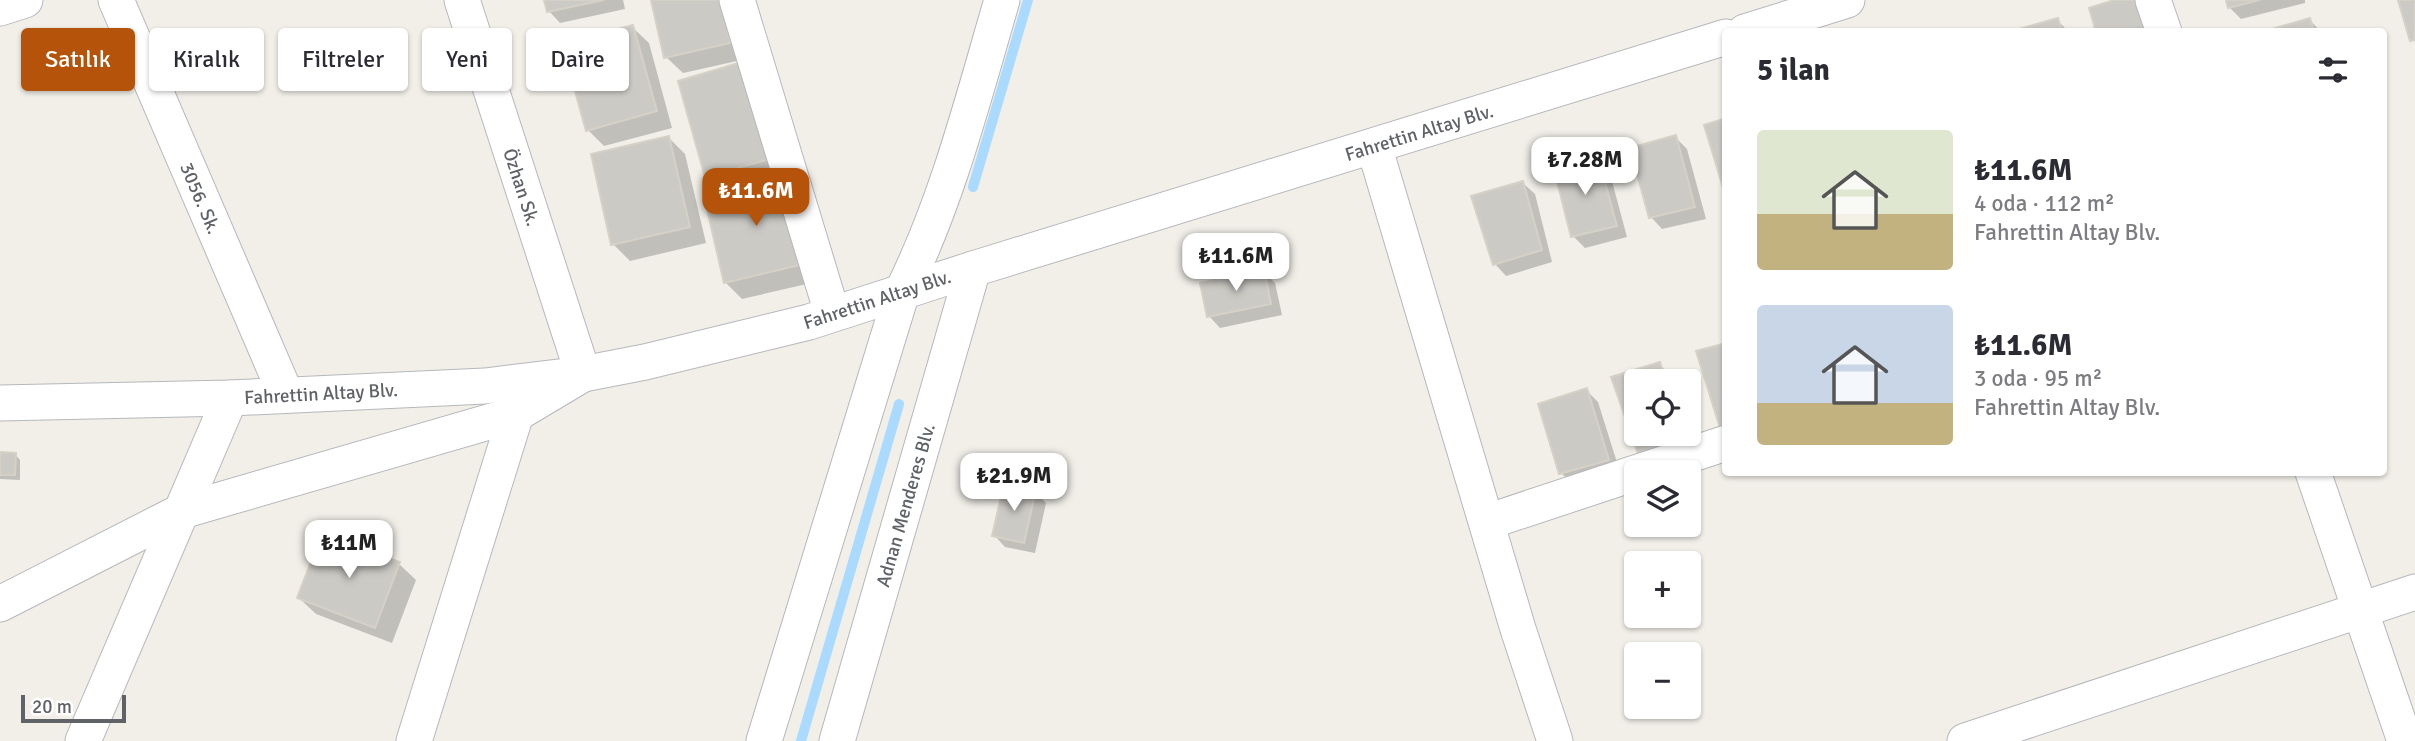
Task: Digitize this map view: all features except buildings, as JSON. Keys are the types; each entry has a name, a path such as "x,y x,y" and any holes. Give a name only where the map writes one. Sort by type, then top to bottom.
{"street":[{"path":"0,8 25,0"},
{"name":"3056. Sk.","path":"116,0 286,396"},
{"name":"Özhan Sk.","path":"462,0 583,374"},
{"path":"737,0 832,313"},
{"path":"764,741 902,292 919,259 945,193 1002,0"},
{"path":"1758,28 1847,0"},
{"path":"2153,0 2163,28"},
{"name":"Fahrettin Altay Blv.","path":"0,403 230,398 485,386 583,374 658,359 809,322 1722,38"},
{"path":"1374,146 1555,741"},
{"name":"Adnan Menderes Blv.","path":"837,741 973,269"},
{"path":"0,604 182,511 516,414 583,374"},
{"path":"83,741 230,398"},
{"path":"414,741 516,414"},
{"path":"1487,522 1722,444"},
{"path":"2314,476 2405,741"},
{"path":"1965,741 2415,592"}],"waterway":[{"path":"973,187 1028,0"},
{"path":"801,741 899,404"}]}
